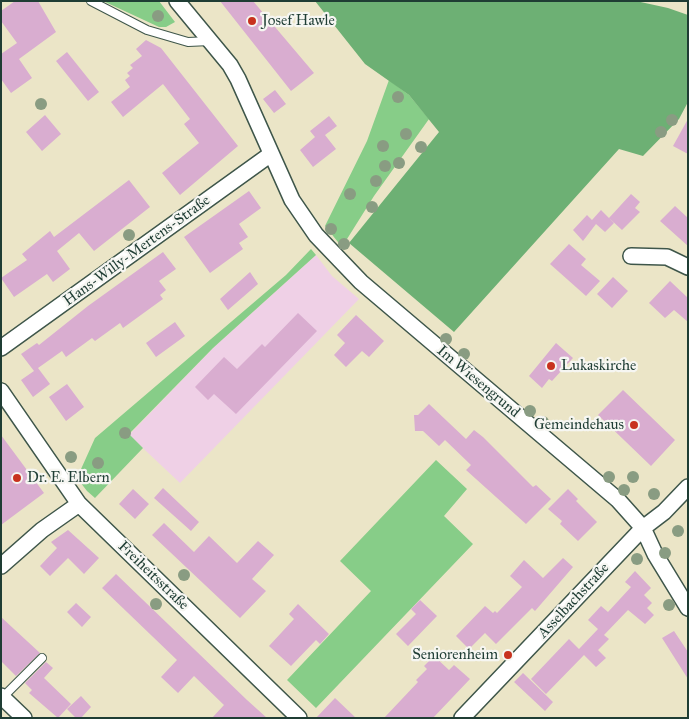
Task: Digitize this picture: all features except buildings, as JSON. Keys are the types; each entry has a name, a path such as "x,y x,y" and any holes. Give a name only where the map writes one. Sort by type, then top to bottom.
{"street":[{"name":"Im Wiesengrund","path":"177,1 238,79 292,200 316,235 361,282 618,500 643,528 654,554 688,608"},
{"name":"Hans-Willy-Mertens-Straße","path":"1,348 271,154"},
{"path":"631,256 667,257 688,267"},
{"path":"1,391 79,504 42,530 1,566"},
{"name":"Asselbachstraße","path":"462,718 643,528 664,512 688,487"},
{"name":"Freiheitsstraße","path":"79,504 299,718"},
{"path":"2,697 24,718"}],"lane":[{"path":"91,1 147,30 188,42 210,41"},
{"path":"2,697 42,658"}],"shaded area":[{"path":"316,255 332,276 359,299 180,483 129,435 213,348"}],"green space":[{"path":"103,1 159,1 175,22 166,27 159,27"},
{"path":"315,1 636,1 668,8 688,15 688,102 679,119 643,156 619,149 454,332 349,243 439,132 409,95 365,64"},
{"path":"389,80 409,95 429,119 374,196 342,247 325,226 367,141"},
{"path":"311,249 316,255 213,348 129,434 143,448 95,498 87,491 77,478 95,438 286,275"},
{"path":"436,460 467,489 444,516 473,544 316,708 287,680 371,591 340,561"}],"place":[{"name":"Josef Hawle","path":"252,21"},
{"name":"Lukaskirche","path":"551,366"},
{"name":"Gemeindehaus","path":"634,425"},
{"name":"Dr. E. Elbern","path":"17,478"},
{"name":"Seniorenheim","path":"508,655"}]}
